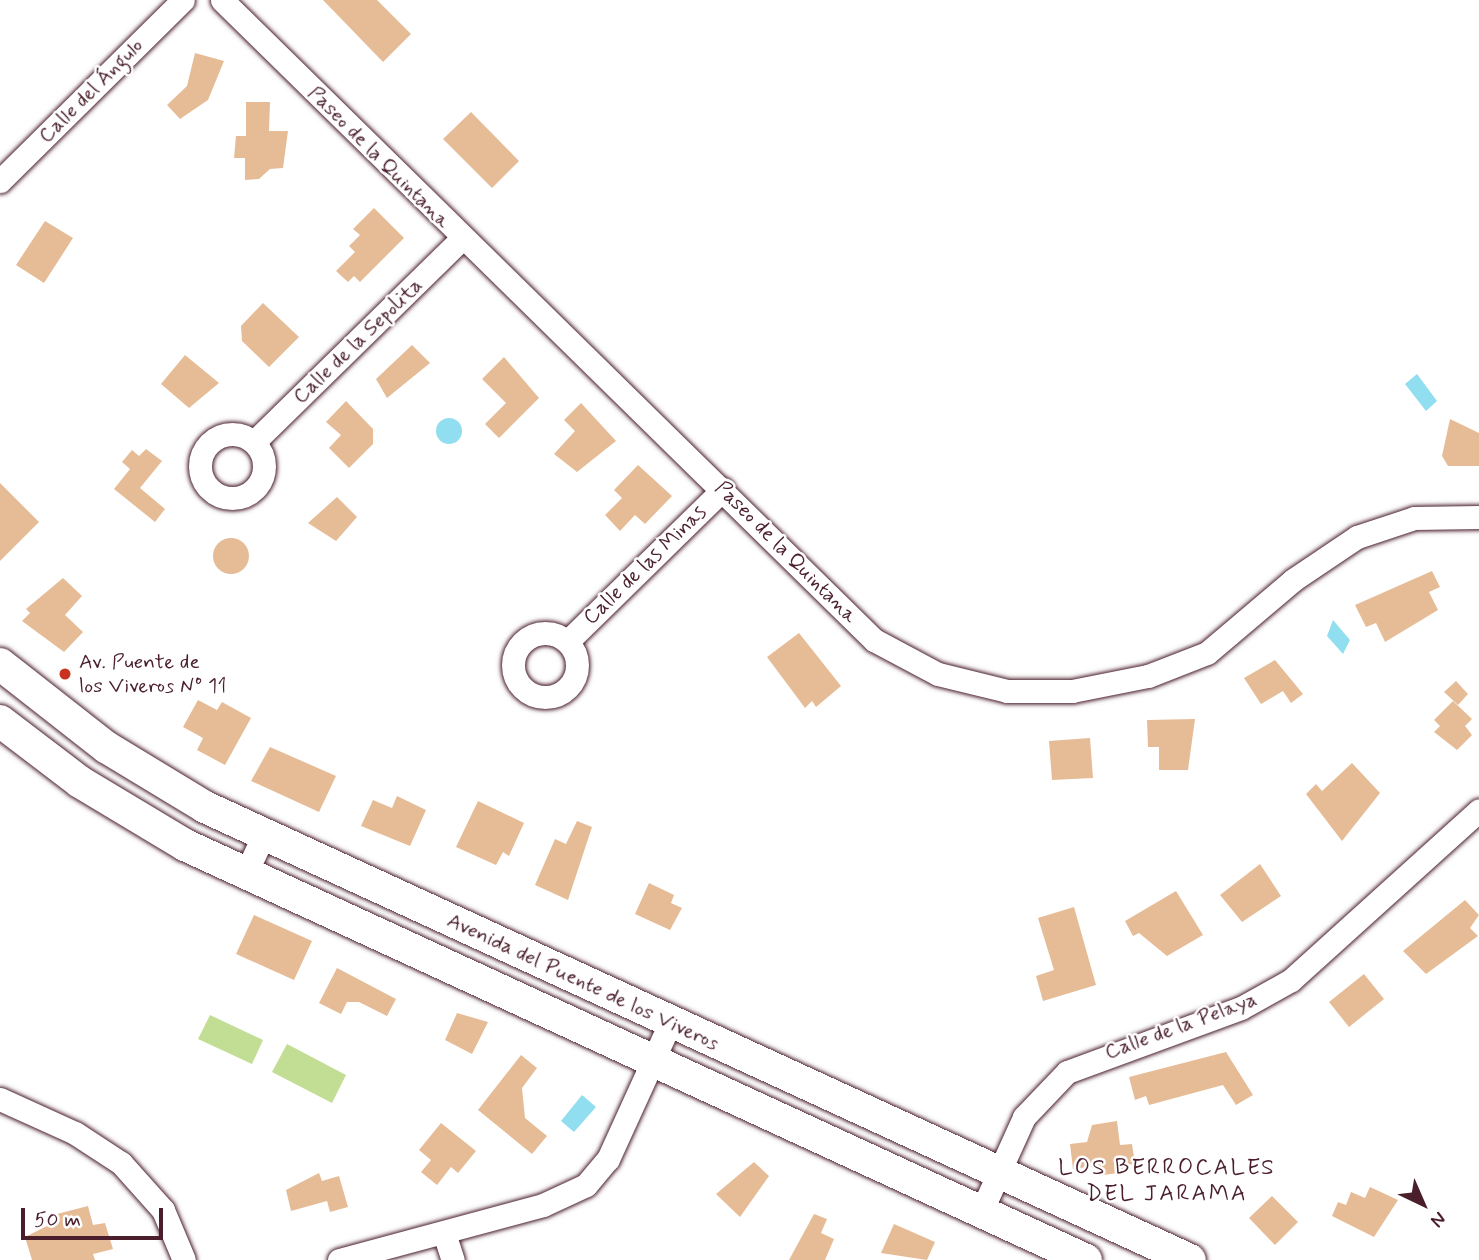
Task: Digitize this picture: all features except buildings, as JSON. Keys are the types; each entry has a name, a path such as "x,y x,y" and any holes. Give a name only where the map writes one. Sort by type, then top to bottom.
{"street":[{"name":"Calle del Ángulo","path":"0,181 183,0"},
{"name":"Paseo de la Quintana","path":"222,0 461,239 723,489 874,640 938,674 1007,691 1072,691 1148,676 1207,653 1293,580 1357,537 1414,518 1479,517"},
{"name":"Calle de la Sepolita","path":"254,442 461,239"},
{"name":"Calle de las Minas","path":"568,641 723,489"},
{"name":"Avenida del Puente de los Viveros","path":"0,664 106,747 205,807 1190,1260"},
{"name":"Avenida del Puente de los Viveros","path":"0,721 80,782 246,873 1086,1260"},
{"name":"Calle de la Pelaya","path":"981,1212 1024,1117 1067,1072 1241,1008 1291,980 1479,810"},
{"path":"246,873 264,834"},
{"path":"339,1260 543,1205 586,1185 608,1159 670,1023"},
{"path":"0,1100 75,1133 121,1163 163,1210 184,1260"},
{"path":"444,1233 453,1260"}],"green space":[{"path":"210,1015 263,1040 252,1064 198,1039"},
{"path":"287,1044 346,1075 332,1103 272,1072"}],"water":[{"path":"1417,374 1437,401 1426,411 1405,384"},
{"path":"449,418 458,422 462,431 458,440 449,444 440,440 436,431 440,422"},
{"path":"1333,620 1350,640 1343,654 1327,636"},
{"path":"582,1095 596,1107 574,1132 561,1121"}],"place":[{"name":"Av. Puente de los Viveros Nº 11","path":"65,674"}],"district":[{"name":"LOS BERROCALES DEL JARAMA","path":"1167,1181"}]}
